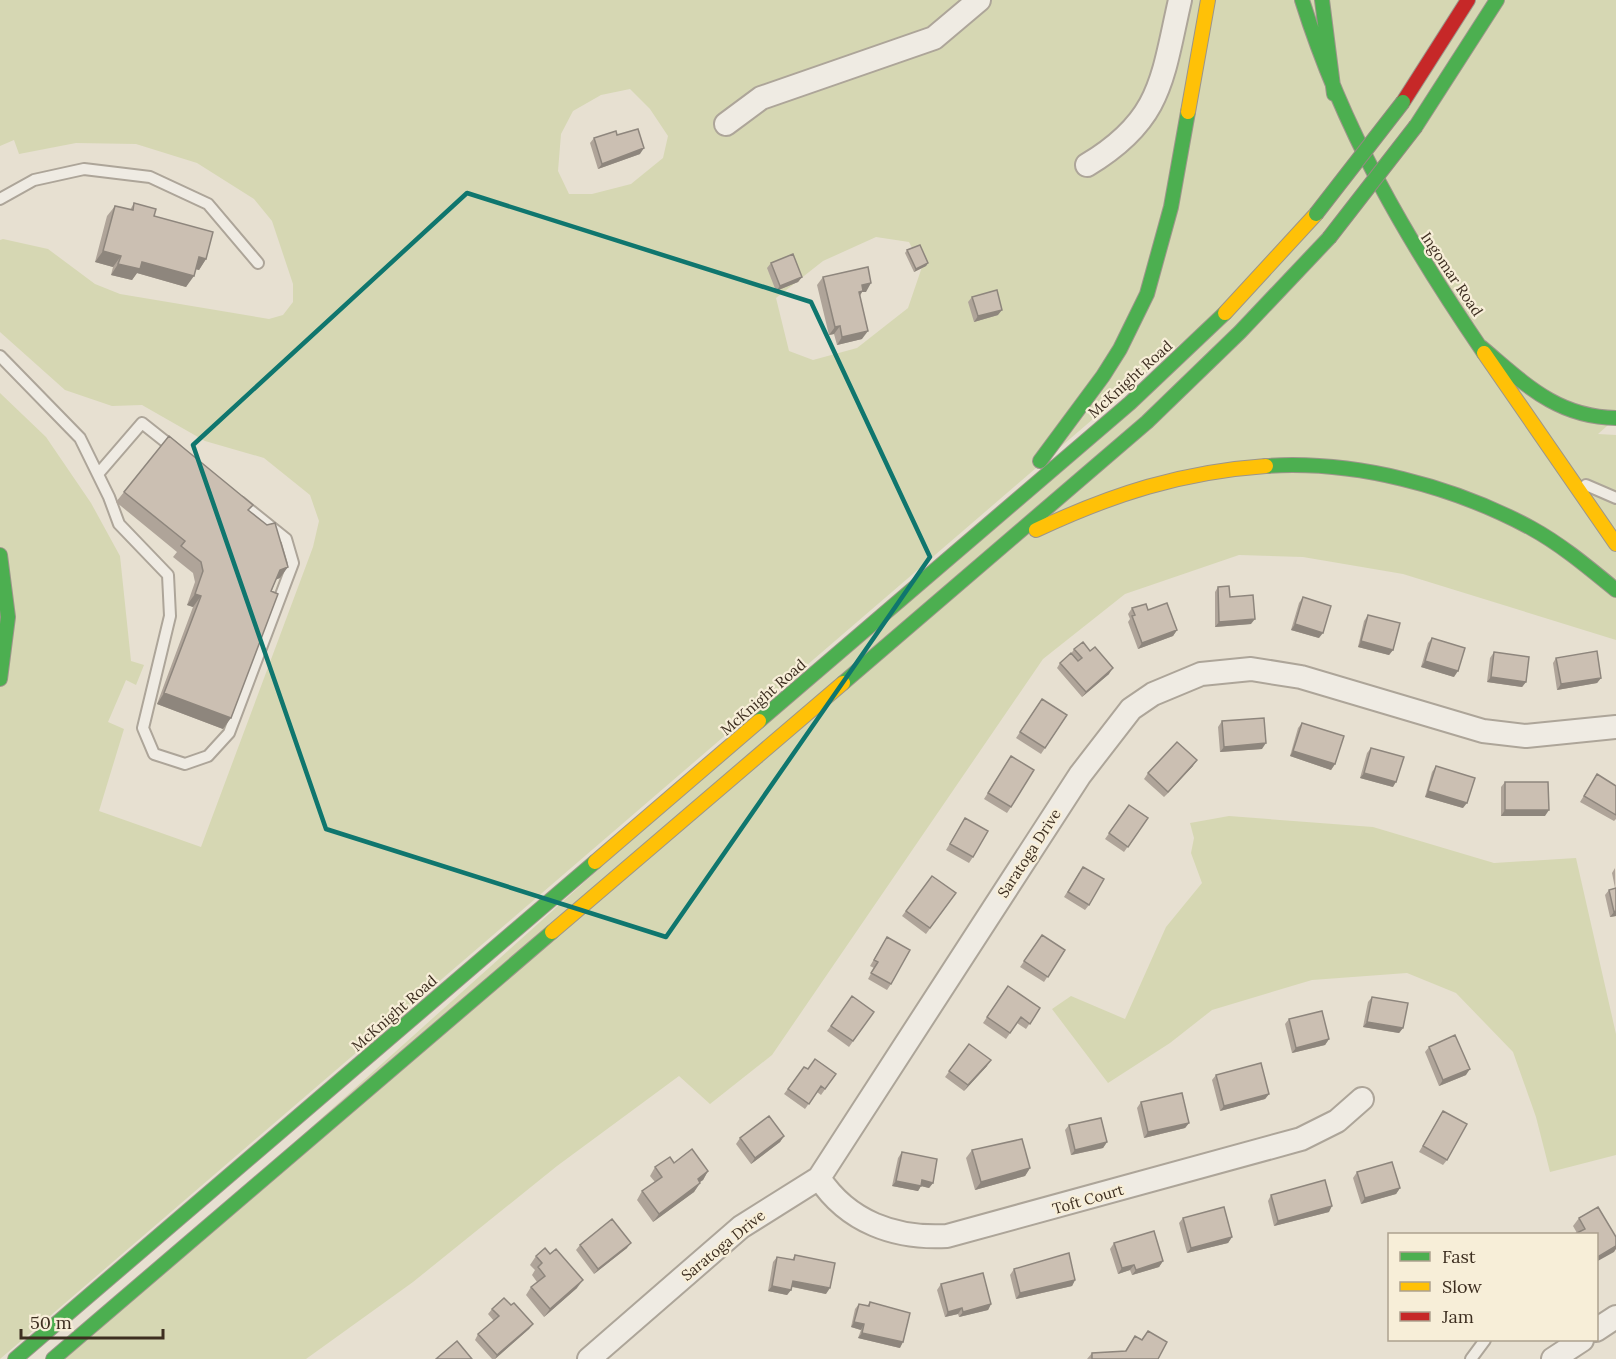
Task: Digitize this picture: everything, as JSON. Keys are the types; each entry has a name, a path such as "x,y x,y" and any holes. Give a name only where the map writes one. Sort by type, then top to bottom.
{"main road":[{"path":"982,530 1086,403 1120,349 1147,294 1171,207 1208,0"},
{"name":"Ingomar Road","path":"1302,0 1334,94 1387,204 1481,347 1616,544"},
{"path":"1322,0 1334,94"},
{"name":"McKnight Road","path":"15,1359 1177,360 1271,266 1317,214 1402,102 1468,0"},
{"path":"53,1359 1186,385 1286,286 1329,237 1416,126 1496,2"},
{"path":"1481,347 1545,400 1560,409 1592,418 1616,418"},
{"path":"1000,547 1088,507 1192,474 1251,466 1326,468 1418,483 1485,507 1551,542 1616,590"},
{"path":"0,555 8,603 7,641 0,679"}],"street":[{"path":"726,124 761,98 934,38 979,0"},
{"path":"1087,165 1132,132 1151,106 1164,70 1180,0"},
{"name":"Saratoga Drive","path":"590,1359 741,1227 819,1178 1080,775 1131,709 1153,694 1201,674 1251,669 1301,677 1483,731 1526,736 1616,727"},
{"name":"Toft Court","path":"819,1178 831,1197 864,1220 903,1235 947,1236 1301,1139 1337,1121 1362,1099"},
{"path":"1598,1329 1616,1317"},
{"path":"1553,1359 1580,1341"}],"lane":[{"path":"0,199 34,180 84,169 150,177 208,204 258,263"},
{"path":"0,356 80,438 119,525 168,575 170,616 143,728 154,754 185,764 208,756 229,733 293,563 286,539 232,495"},
{"path":"98,474 142,423 187,459"},
{"path":"1570,477 1616,498"},
{"path":"1471,1359 1484,1341"}],"highlighted area":[{"path":"467,193 811,302 930,557 666,937 326,829 193,445"}],"green space":[{"path":"0,0 1616,0 1616,418 1598,434 1616,435 1616,640 1403,574 1303,557 1239,555 1125,594 1043,659 772,1055 710,1104 679,1076 557,1166 413,1282 306,1359 53,1359 1271,266 0,1359 0,393 46,437 91,503 120,556 131,661 144,665 136,685 126,680 108,722 124,729 99,811 201,847 313,547 319,521 310,495 264,458 205,441 142,405 112,406 65,390 0,332 0,240 3,239 48,249 95,284 120,294 269,319 283,315 293,302 293,284 272,221 254,199 197,163 136,144 76,143 19,154 14,140 0,146","holes":["630,89 650,109 668,136 663,158 631,184 592,194 569,194 558,171 561,134 573,111 601,95","876,237 909,242 922,267 908,308 857,348 813,360 789,351 776,298 823,261"]},
{"path":"1229,816 1373,827 1494,863 1576,858 1616,1034 1616,1155 1550,1172 1536,1117 1513,1052 1456,993 1407,973 1312,980 1212,1010 1170,1043 1108,1083 1052,1009 1071,996 1125,1019 1166,927 1202,883 1191,853 1194,838 1190,823"}],"building":[{"path":"638,129 644,148 602,164 594,138 616,131 617,135"},
{"path":"134,203 156,209 154,216 213,232 206,259 199,257 194,276 142,262 140,269 118,264 121,256 103,251 115,206 133,210"},
{"path":"920,245 928,263 916,269 907,250"},
{"path":"793,254 802,277 780,286 771,263"},
{"path":"868,267 871,283 862,285 863,291 859,292 868,331 842,337 840,326 835,327 823,277"},
{"path":"997,290 1002,310 978,316 972,297"},
{"path":"169,436 253,505 248,510 267,525 275,523 288,567 280,570 271,591 278,594 231,718 164,693 201,596 195,594 203,571 201,562 181,546 185,541 124,492"},
{"path":"1229,586 1230,597 1253,595 1255,619 1219,622 1218,587"},
{"path":"1303,597 1331,606 1323,633 1295,624"},
{"path":"1167,603 1177,630 1142,643 1132,616 1135,615 1132,608 1146,604 1148,610"},
{"path":"1368,615 1400,623 1393,650 1361,641"},
{"path":"1432,638 1465,648 1458,671 1425,661"},
{"path":"1083,642 1090,651 1095,647 1113,668 1086,692 1060,663 1071,653 1078,661 1082,658 1074,649"},
{"path":"1597,651 1601,678 1561,684 1556,658"},
{"path":"1494,652 1529,657 1526,682 1491,677"},
{"path":"1042,699 1067,715 1045,748 1020,732"},
{"path":"1264,718 1266,743 1224,747 1222,721"},
{"path":"1302,723 1344,736 1335,764 1293,751"},
{"path":"1177,742 1197,760 1168,792 1148,773"},
{"path":"1371,748 1404,757 1396,782 1364,773"},
{"path":"1011,756 1034,770 1011,807 988,793"},
{"path":"1436,766 1475,778 1467,803 1428,791"},
{"path":"1597,774 1616,786 1616,815 1584,796"},
{"path":"1505,782 1548,782 1549,810 1505,810"},
{"path":"1129,805 1148,818 1128,847 1109,833"},
{"path":"965,818 988,831 973,857 950,844"},
{"path":"1083,867 1104,879 1089,905 1068,892"},
{"path":"932,876 956,893 930,928 906,911"},
{"path":"1616,888 1616,911 1614,912 1609,890"},
{"path":"1042,935 1065,950 1048,977 1024,961"},
{"path":"887,937 910,950 891,984 871,973 878,962 874,960"},
{"path":"1008,986 1040,1008 1030,1024 1021,1017 1010,1033 987,1017"},
{"path":"852,996 874,1012 853,1041 831,1026"},
{"path":"1372,997 1408,1003 1403,1028 1367,1022"},
{"path":"1322,1011 1329,1039 1296,1048 1289,1019"},
{"path":"1455,1035 1470,1069 1443,1080 1429,1047"},
{"path":"969,1044 991,1060 968,1085 949,1071"},
{"path":"815,1059 836,1074 825,1089 821,1086 809,1104 788,1089 804,1067 808,1069"},
{"path":"1261,1063 1269,1094 1224,1106 1216,1075"},
{"path":"1182,1093 1189,1123 1148,1132 1141,1102"},
{"path":"1443,1111 1467,1124 1447,1160 1423,1146"},
{"path":"769,1116 784,1136 755,1158 740,1138"},
{"path":"1101,1118 1107,1142 1075,1150 1069,1125"},
{"path":"1022,1139 1030,1168 981,1182 972,1150"},
{"path":"692,1149 708,1171 698,1179 700,1183 659,1214 642,1191 662,1177 655,1167 670,1157 674,1163"},
{"path":"902,1152 937,1159 933,1183 922,1180 921,1186 896,1181"},
{"path":"1392,1162 1400,1188 1365,1198 1357,1172"},
{"path":"1325,1180 1332,1206 1278,1221 1271,1195"},
{"path":"1224,1207 1232,1237 1191,1248 1183,1218"},
{"path":"1598,1207 1616,1237 1616,1246 1598,1257 1598,1233 1577,1233 1585,1229 1579,1218"},
{"path":"612,1219 631,1243 598,1269 580,1245"},
{"path":"1154,1231 1163,1261 1136,1270 1134,1265 1122,1268 1114,1243"},
{"path":"545,1248 550,1254 556,1249 583,1280 550,1309 531,1287 545,1276 538,1267 542,1263 536,1256"},
{"path":"1069,1253 1075,1280 1020,1293 1014,1269"},
{"path":"795,1255 835,1263 830,1288 793,1281 791,1290 772,1286 777,1257 794,1260"},
{"path":"983,1273 991,1304 963,1312 962,1308 948,1312 941,1284"},
{"path":"504,1298 511,1305 514,1303 533,1324 497,1355 478,1334 499,1316 492,1309"},
{"path":"870,1302 910,1313 903,1342 862,1333 864,1324 854,1322 859,1304 869,1306"},
{"path":"1148,1331 1167,1342 1158,1359 1092,1359 1092,1353 1126,1351 1135,1336 1142,1340"},
{"path":"457,1341 472,1359 436,1359"}],"traffic: fast":[{"path":"1302,0 1318,48 1357,139 1403,226 1484,353"},
{"path":"1322,0 1334,94"},
{"path":"1416,126 1497,0"},
{"path":"1316,214 1403,102"},
{"path":"1040,461 1103,376 1120,349 1147,294 1171,207 1188,112"},
{"path":"1329,238 1416,126"},
{"path":"843,683 1147,422 1240,332 1329,238"},
{"path":"759,721 1130,403 1225,313"},
{"path":"1481,347 1527,385 1558,405 1576,412 1616,418"},
{"path":"1266,466 1334,467 1403,479 1436,488 1501,513 1531,528 1575,557 1616,590"},
{"path":"0,555 8,617 0,679"},
{"path":"15,1359 595,862"},
{"path":"53,1359 552,932"}],"traffic: slow":[{"path":"1188,112 1208,0"},
{"path":"1225,313 1316,214"},
{"path":"1484,353 1616,544"},
{"path":"1036,530 1092,506 1176,479 1266,466"},
{"path":"552,932 843,683"},
{"path":"595,862 759,721"}],"traffic: jam":[{"path":"1403,102 1468,0"}]}
